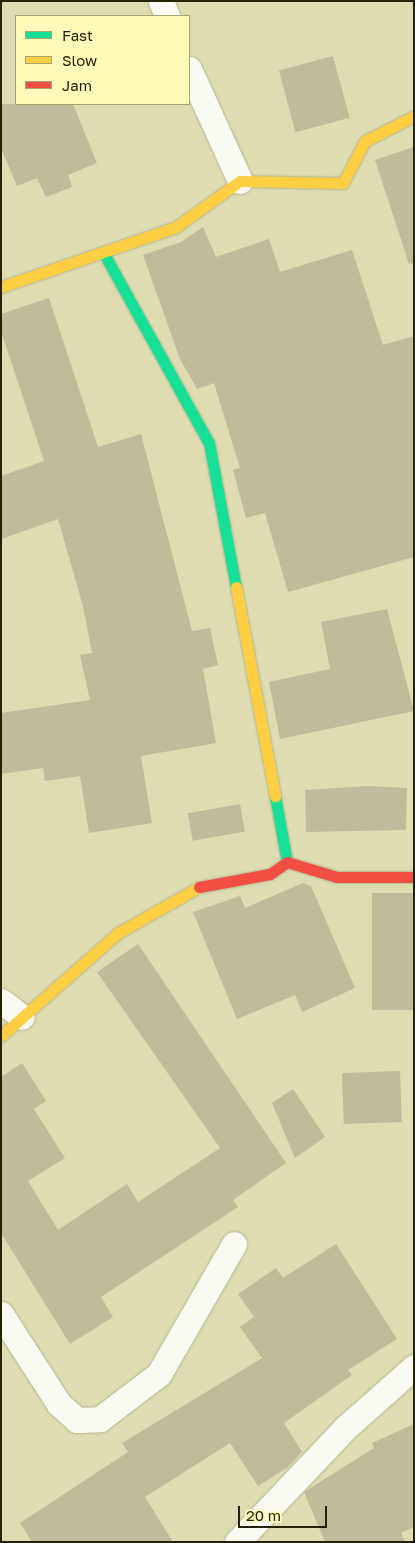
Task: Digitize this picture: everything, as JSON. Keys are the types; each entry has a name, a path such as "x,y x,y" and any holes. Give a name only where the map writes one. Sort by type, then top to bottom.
{"street":[{"path":"161,1 167,15"},
{"path":"190,71 240,180"},
{"path":"1,287 176,227 240,180 343,183 365,142 414,116"},
{"path":"103,252 209,443 287,862"},
{"path":"287,862 337,876 414,877"},
{"path":"1,1036 118,933 195,888 270,874 287,862"},
{"path":"1,1001 22,1017"},
{"path":"1,1314 59,1404 78,1420 100,1419 159,1374 234,1244"},
{"path":"237,1542 345,1428 414,1368"}],"building":[{"path":"333,56 350,118 295,132 279,70"},
{"path":"1,104 73,105 97,163 68,175 72,187 46,197 37,178 17,186 1,148"},
{"path":"414,147 414,263 409,264 375,160"},
{"path":"203,227 216,257 269,239 280,272 352,250 383,345 414,336 414,557 288,592 265,513 246,518 233,470 240,468 214,383 197,389 180,359 143,255 181,242"},
{"path":"49,298 98,447 141,434 192,631 210,628 218,665 203,669 216,743 141,756 152,823 89,833 80,776 45,781 43,768 1,774 1,713 90,700 80,655 92,653 83,606 58,519 1,539 1,476 44,461 1,331 1,314"},
{"path":"387,609 414,711 280,739 269,682 330,669 321,622"},
{"path":"368,786 407,788 406,830 306,832 305,790"},
{"path":"240,804 245,832 193,841 188,813"},
{"path":"303,883 311,886 355,988 302,1012 295,995 237,1019 193,912 240,896 245,908"},
{"path":"372,893 414,893 414,1010 372,1010"},
{"path":"138,944 286,1163 233,1200 238,1207 101,1297 113,1317 70,1344 1,1233 1,1077 22,1063 46,1101 34,1109 65,1158 28,1181 58,1230 127,1184 138,1202 220,1148 97,972"},
{"path":"400,1071 402,1122 344,1124 342,1073"},
{"path":"293,1089 325,1137 295,1158 272,1103"},
{"path":"336,1244 397,1339 348,1370 352,1375 284,1423 302,1452 288,1467 258,1486 230,1443 145,1497 173,1542 32,1542 20,1523 128,1452 122,1443 262,1358 240,1327 254,1317 238,1294 276,1268 283,1278"},
{"path":"414,1424 414,1527 401,1533 405,1542 325,1542 304,1492 374,1448 372,1443"}],"traffic: fast":[{"path":"103,252 209,443 236,587"},
{"path":"275,796 287,862"}],"traffic: slow":[{"path":"1,287 176,227 240,181 343,183 365,141 414,116"},
{"path":"236,587 275,796"},
{"path":"1,1036 118,933 199,887"}],"traffic: jam":[{"path":"199,887 270,874 287,862 337,877 414,877"}]}
